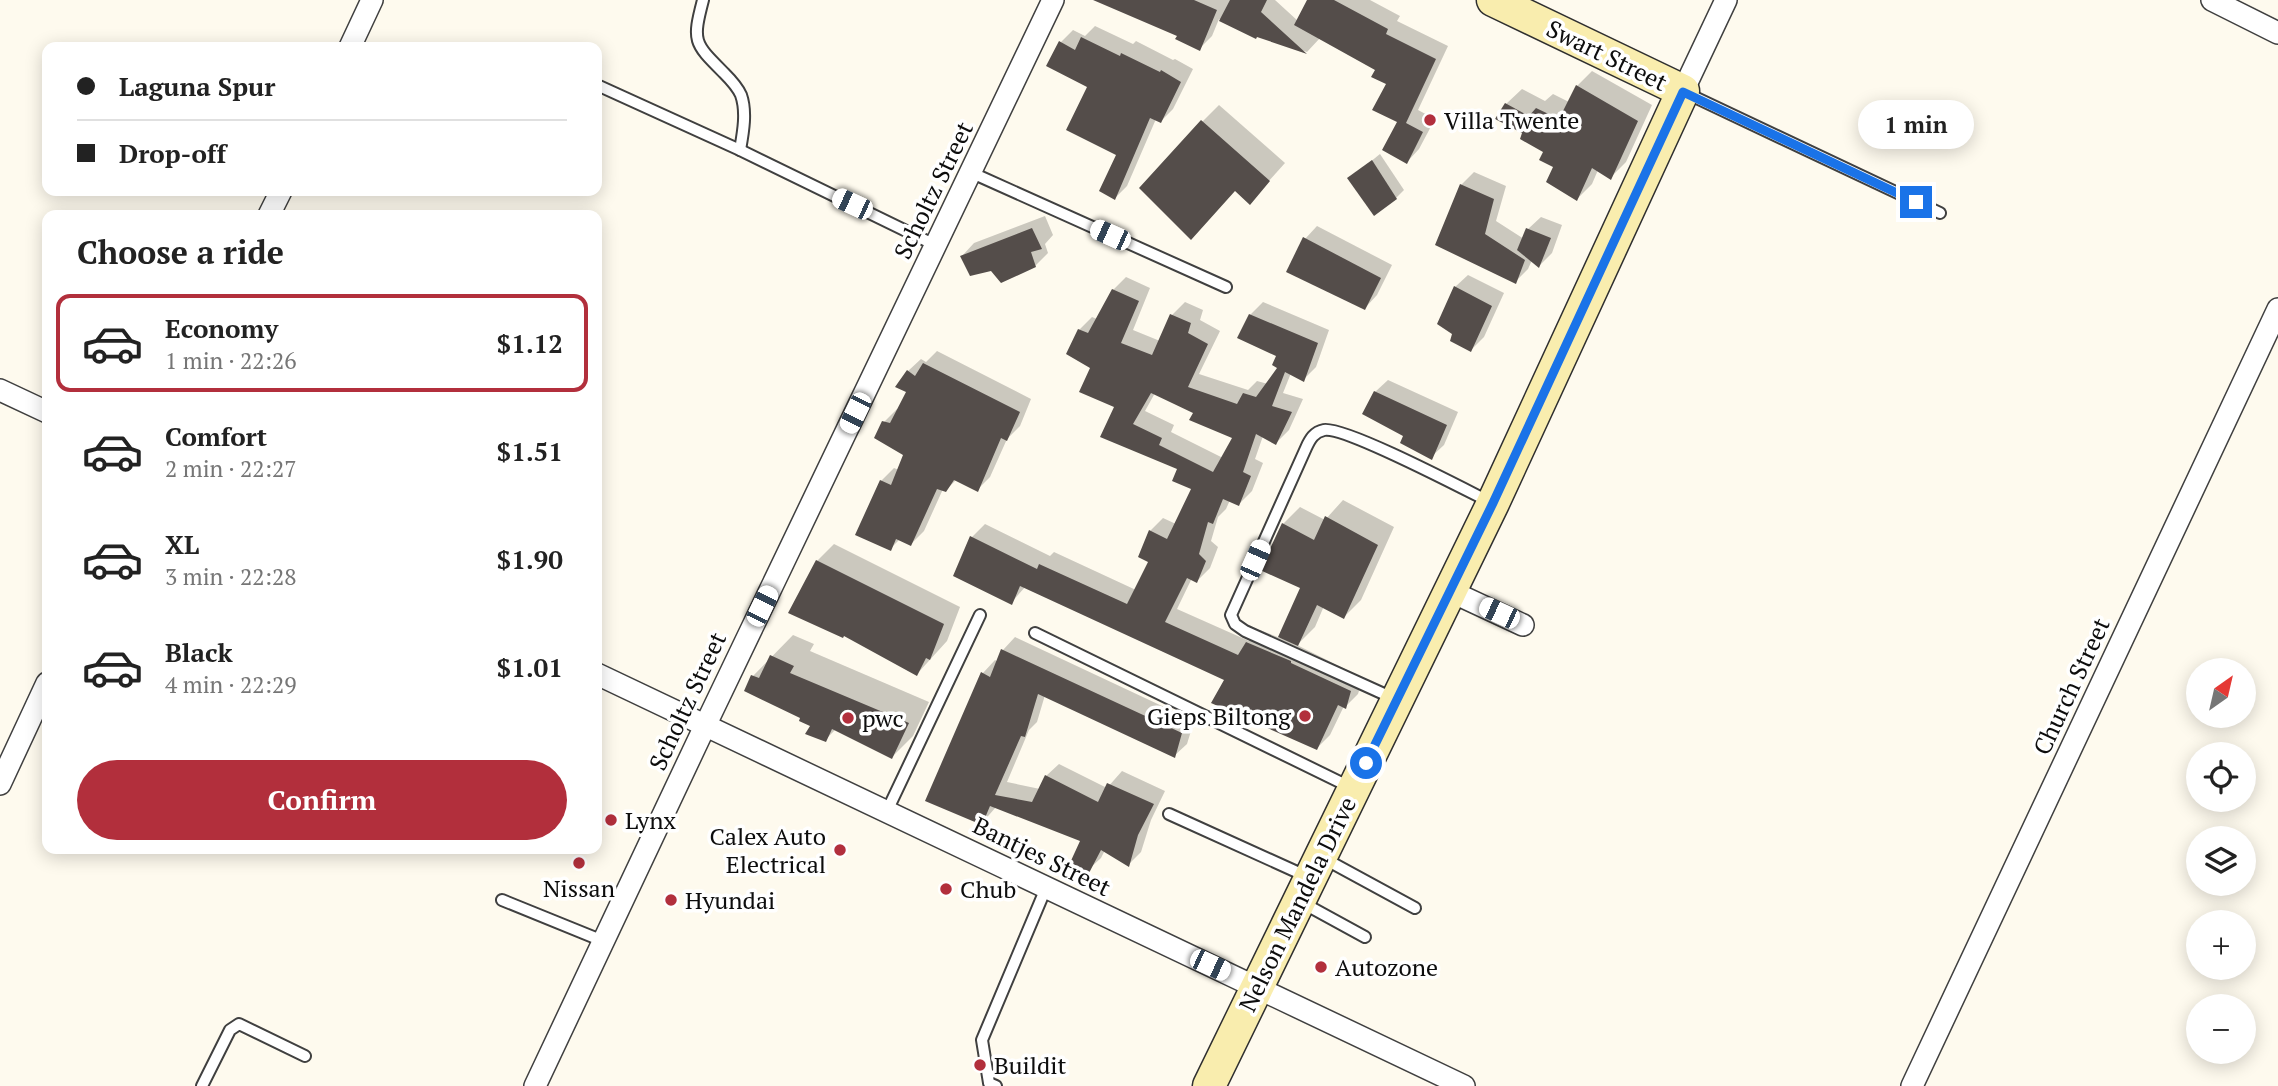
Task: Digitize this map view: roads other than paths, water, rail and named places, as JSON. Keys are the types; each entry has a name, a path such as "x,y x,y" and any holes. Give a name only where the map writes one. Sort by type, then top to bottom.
{"main road":[{"name":"Swart Street","path":"1493,0 1683,92"},
{"name":"Nelson Mandela Drive","path":"1209,1086 1493,503 1683,92"}],"street":[{"path":"352,42 372,0"},
{"name":"Scholtz Street","path":"535,1086 1053,0"},
{"name":"Nelson Mandela Drive","path":"1683,92 1726,0"},
{"path":"2212,0 2278,33"},
{"name":"Church Street","path":"1912,1086 2278,309"},
{"path":"0,390 42,410"},
{"path":"1450,591 1523,625"},
{"name":"Bantjes Street","path":"602,676 1464,1086"},
{"path":"0,784 42,694"}],"lane":[{"path":"703,0 696,32 698,43 710,61 732,82 740,94 744,131 740,150"},
{"path":"602,87 740,150 935,245"},
{"path":"1683,92 1940,213"},
{"path":"971,172 1226,287"},
{"path":"1397,700 1245,631 1235,624 1231,615 1312,435 1322,430 1332,430 1364,441 1493,503"},
{"path":"887,811 980,615"},
{"path":"1034,633 1354,788"},
{"path":"1169,814 1310,878 1415,908"},
{"path":"1310,878 1365,937"},
{"path":"996,1086 989,1083 982,1040 1046,888"},
{"path":"502,900 604,941"},
{"path":"202,1086 230,1030 239,1024 305,1056"}],"place":[{"name":"Villa Twente","path":"1430,120"},
{"name":"Gieps Biltong","path":"1305,716"},
{"name":"pwc","path":"848,718"},
{"name":"Lynx","path":"611,820"},
{"name":"Calex Auto Electrical","path":"840,850"},
{"name":"Nissan","path":"579,863"},
{"name":"Chub","path":"946,889"},
{"name":"Hyundai","path":"671,900"},
{"name":"Autozone","path":"1321,967"},
{"name":"Buildit","path":"980,1065"}]}
